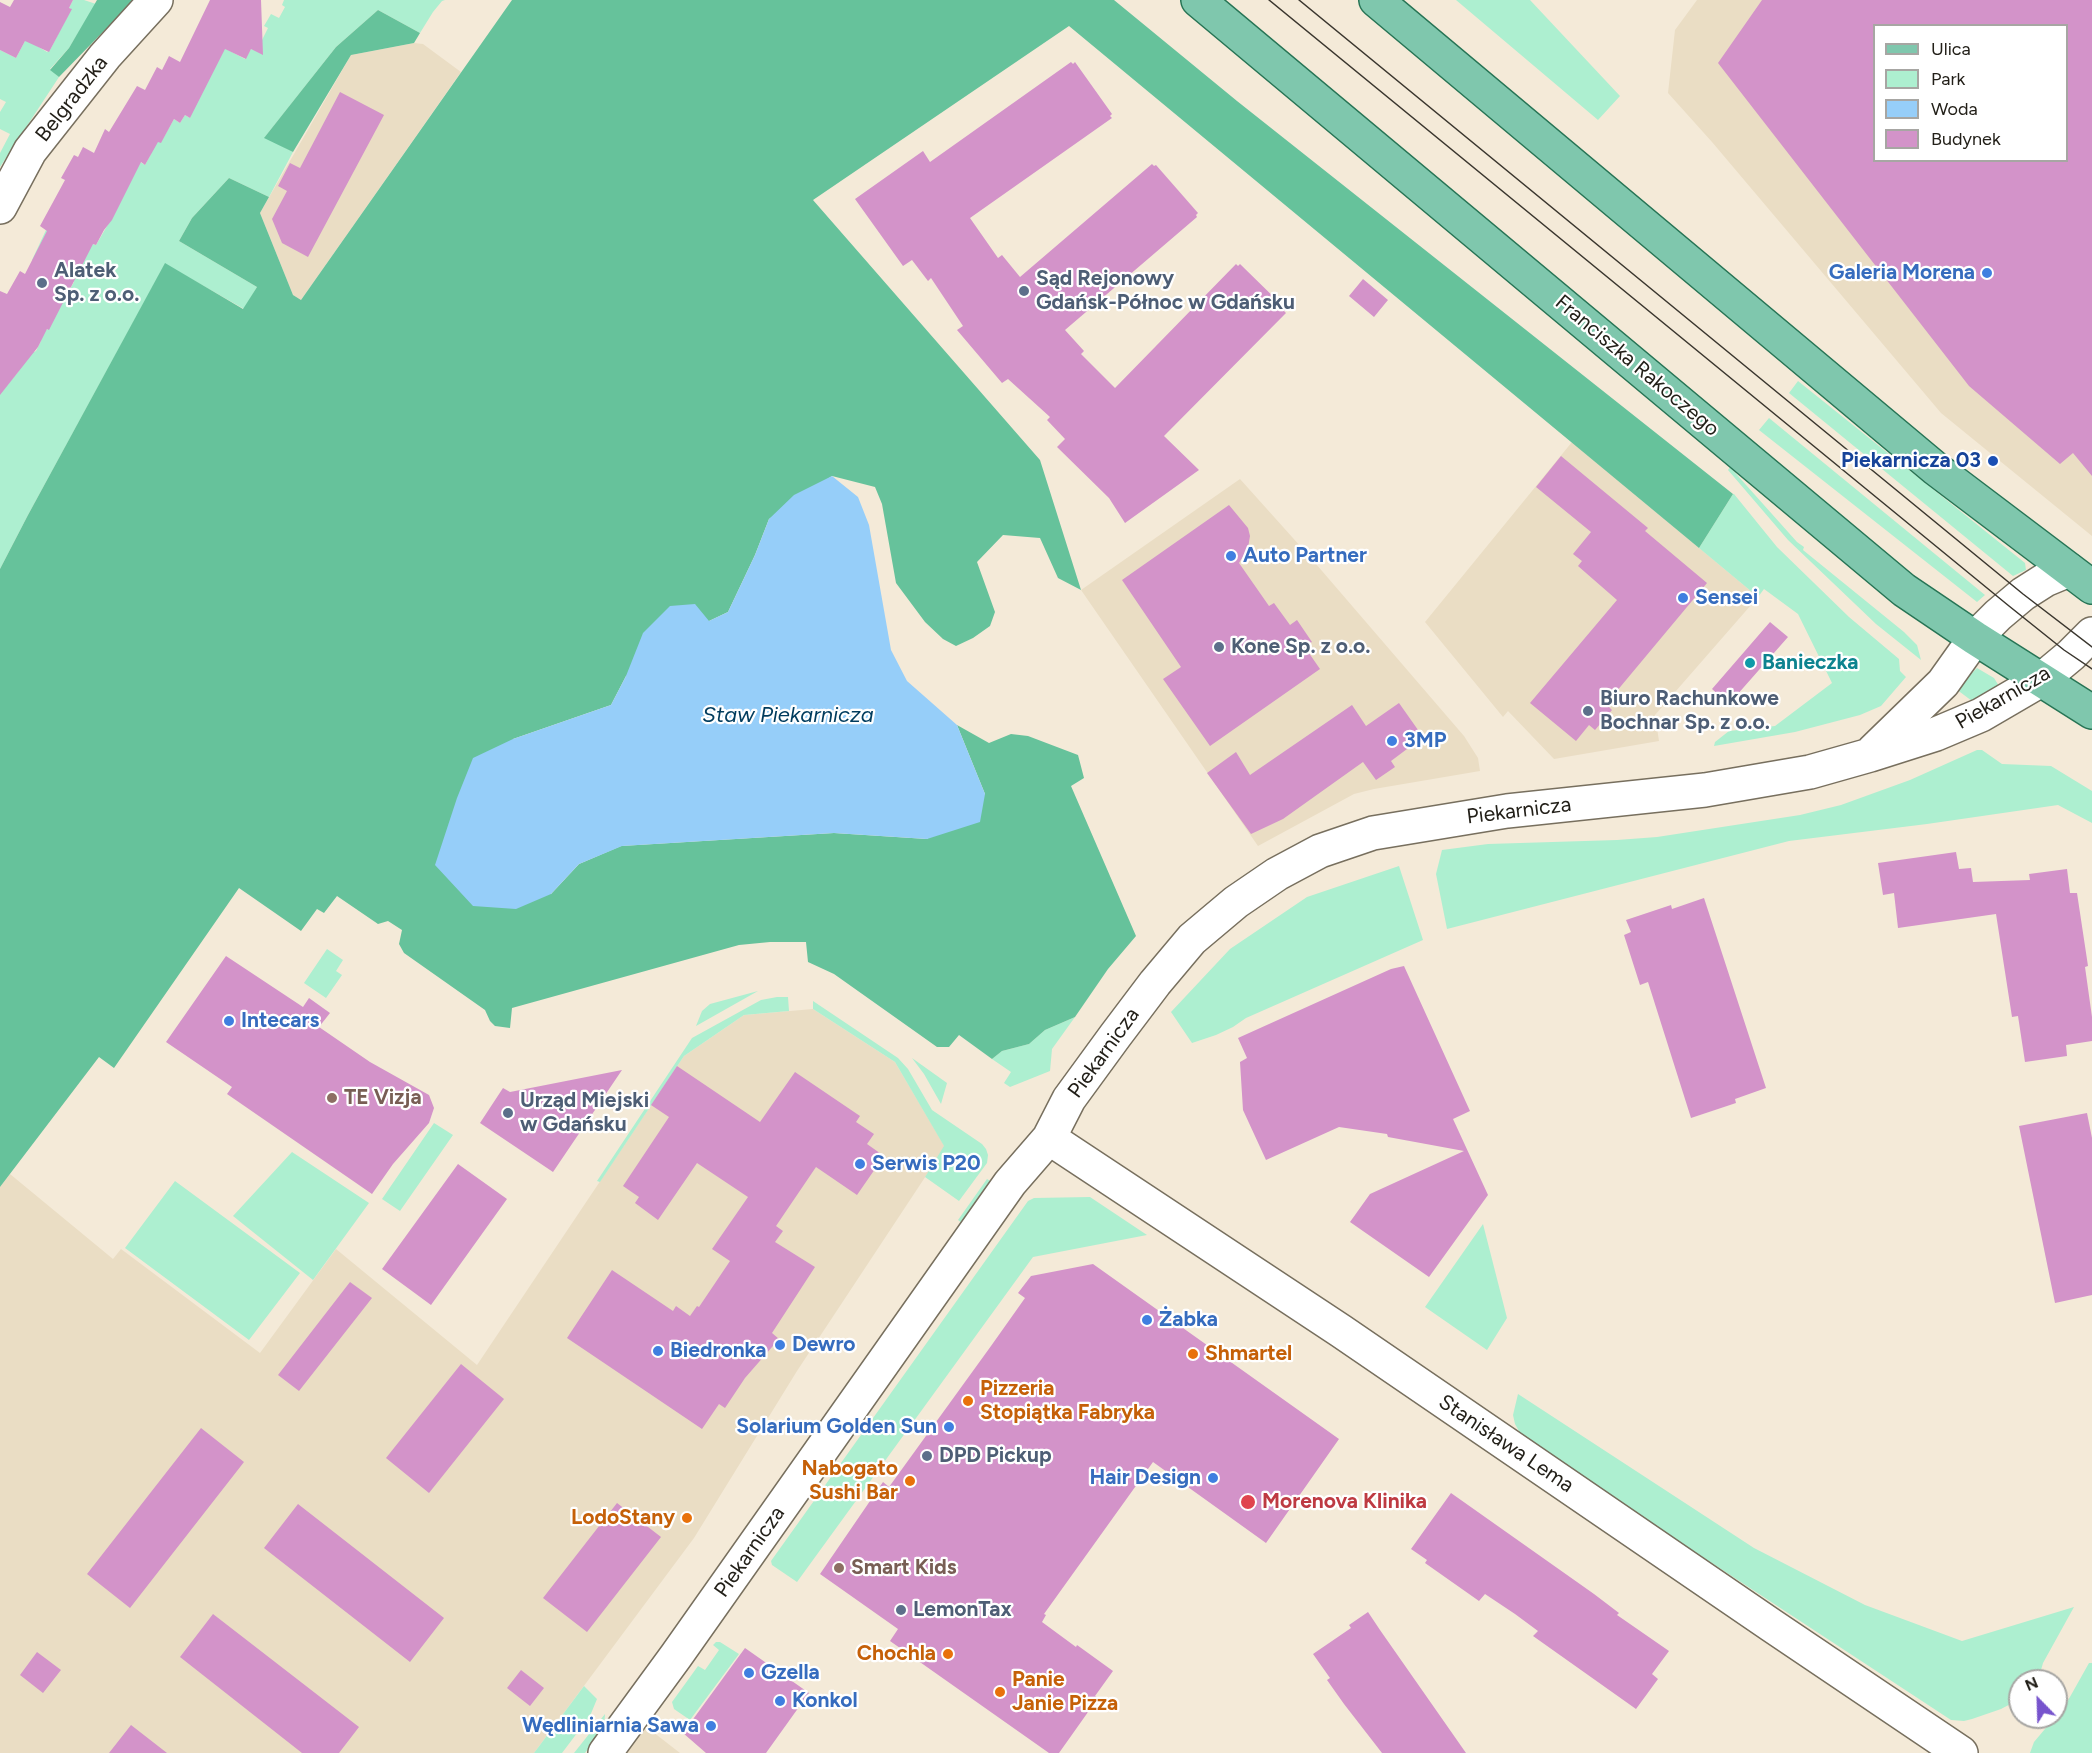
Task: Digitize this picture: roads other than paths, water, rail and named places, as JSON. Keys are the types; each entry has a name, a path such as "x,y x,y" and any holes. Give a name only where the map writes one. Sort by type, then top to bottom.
{"main road":[{"name":"Franciszka Rakoczego","path":"1198,0 1905,590 1975,638 2092,712"},
{"path":"1377,0 1936,469 2080,578"}],"street":[{"name":"Belgradzka","path":"0,207 30,151 105,56 156,0"},
{"name":"Piekarnicza","path":"1870,755 1943,683 1975,638 2023,594 2045,580 2080,578"},
{"name":"Piekarnicza","path":"604,1753 690,1636 1010,1183 1049,1138 1070,1099 1155,983 1192,939 1254,889 1320,851 1373,833 1533,808 1705,790 1810,772 1870,755 1936,734 1982,715 2041,680 2092,634"},
{"name":"Stanisława Lema","path":"1049,1138 1341,1331 1961,1753"}],"water":[{"name":"Staw Piekarnicza","path":"832,476 858,497 869,525 891,650 907,681 957,725 985,794 980,822 927,839 834,833 622,846 579,864 551,894 516,909 473,906 435,865 473,758 513,739 611,705 626,676 643,633 670,606 695,604 709,621 728,612 769,519 794,495"}],"tram line":[{"path":"1269,0 2009,606 2092,669"},
{"path":"1299,0 2023,594 2092,647"}],"place":[{"name":"Galeria Morena","path":"1987,273"},
{"name":"Alatek Sp. z o.o.","path":"42,283"},
{"name":"Sąd Rejonowy Gdańsk-Północ w Gdańsku","path":"1024,291"},
{"name":"Piekarnicza 03","path":"1993,461"},
{"name":"Auto Partner","path":"1231,556"},
{"name":"Sensei","path":"1683,598"},
{"name":"Kone Sp. z o.o.","path":"1219,647"},
{"name":"Banieczka","path":"1750,663"},
{"name":"Biuro Rachunkowe Bochnar Sp. z o.o.","path":"1588,711"},
{"name":"3MP","path":"1392,741"},
{"name":"Intecars","path":"229,1021"},
{"name":"TE Vizja","path":"332,1098"},
{"name":"Urząd Miejski w Gdańsku","path":"508,1113"},
{"name":"Serwis P20","path":"860,1164"},
{"name":"Żabka","path":"1147,1320"},
{"name":"Dewro","path":"780,1345"},
{"name":"Biedronka","path":"658,1351"},
{"name":"Shmartel","path":"1193,1354"},
{"name":"Pizzeria Stopiątka Fabryka","path":"968,1401"},
{"name":"Solarium Golden Sun","path":"949,1427"},
{"name":"DPD Pickup","path":"927,1456"},
{"name":"Hair Design","path":"1213,1478"},
{"name":"Nabogato Sushi Bar","path":"910,1481"},
{"name":"Morenova Klinika","path":"1248,1502"},
{"name":"LodoStany","path":"687,1518"},
{"name":"Smart Kids","path":"839,1568"},
{"name":"LemonTax","path":"901,1610"},
{"name":"Chochla","path":"948,1654"},
{"name":"Gzella","path":"749,1673"},
{"name":"Panie Janie Pizza","path":"1000,1692"},
{"name":"Konkol","path":"780,1701"},
{"name":"Wędliniarnia Sawa","path":"711,1726"}]}
